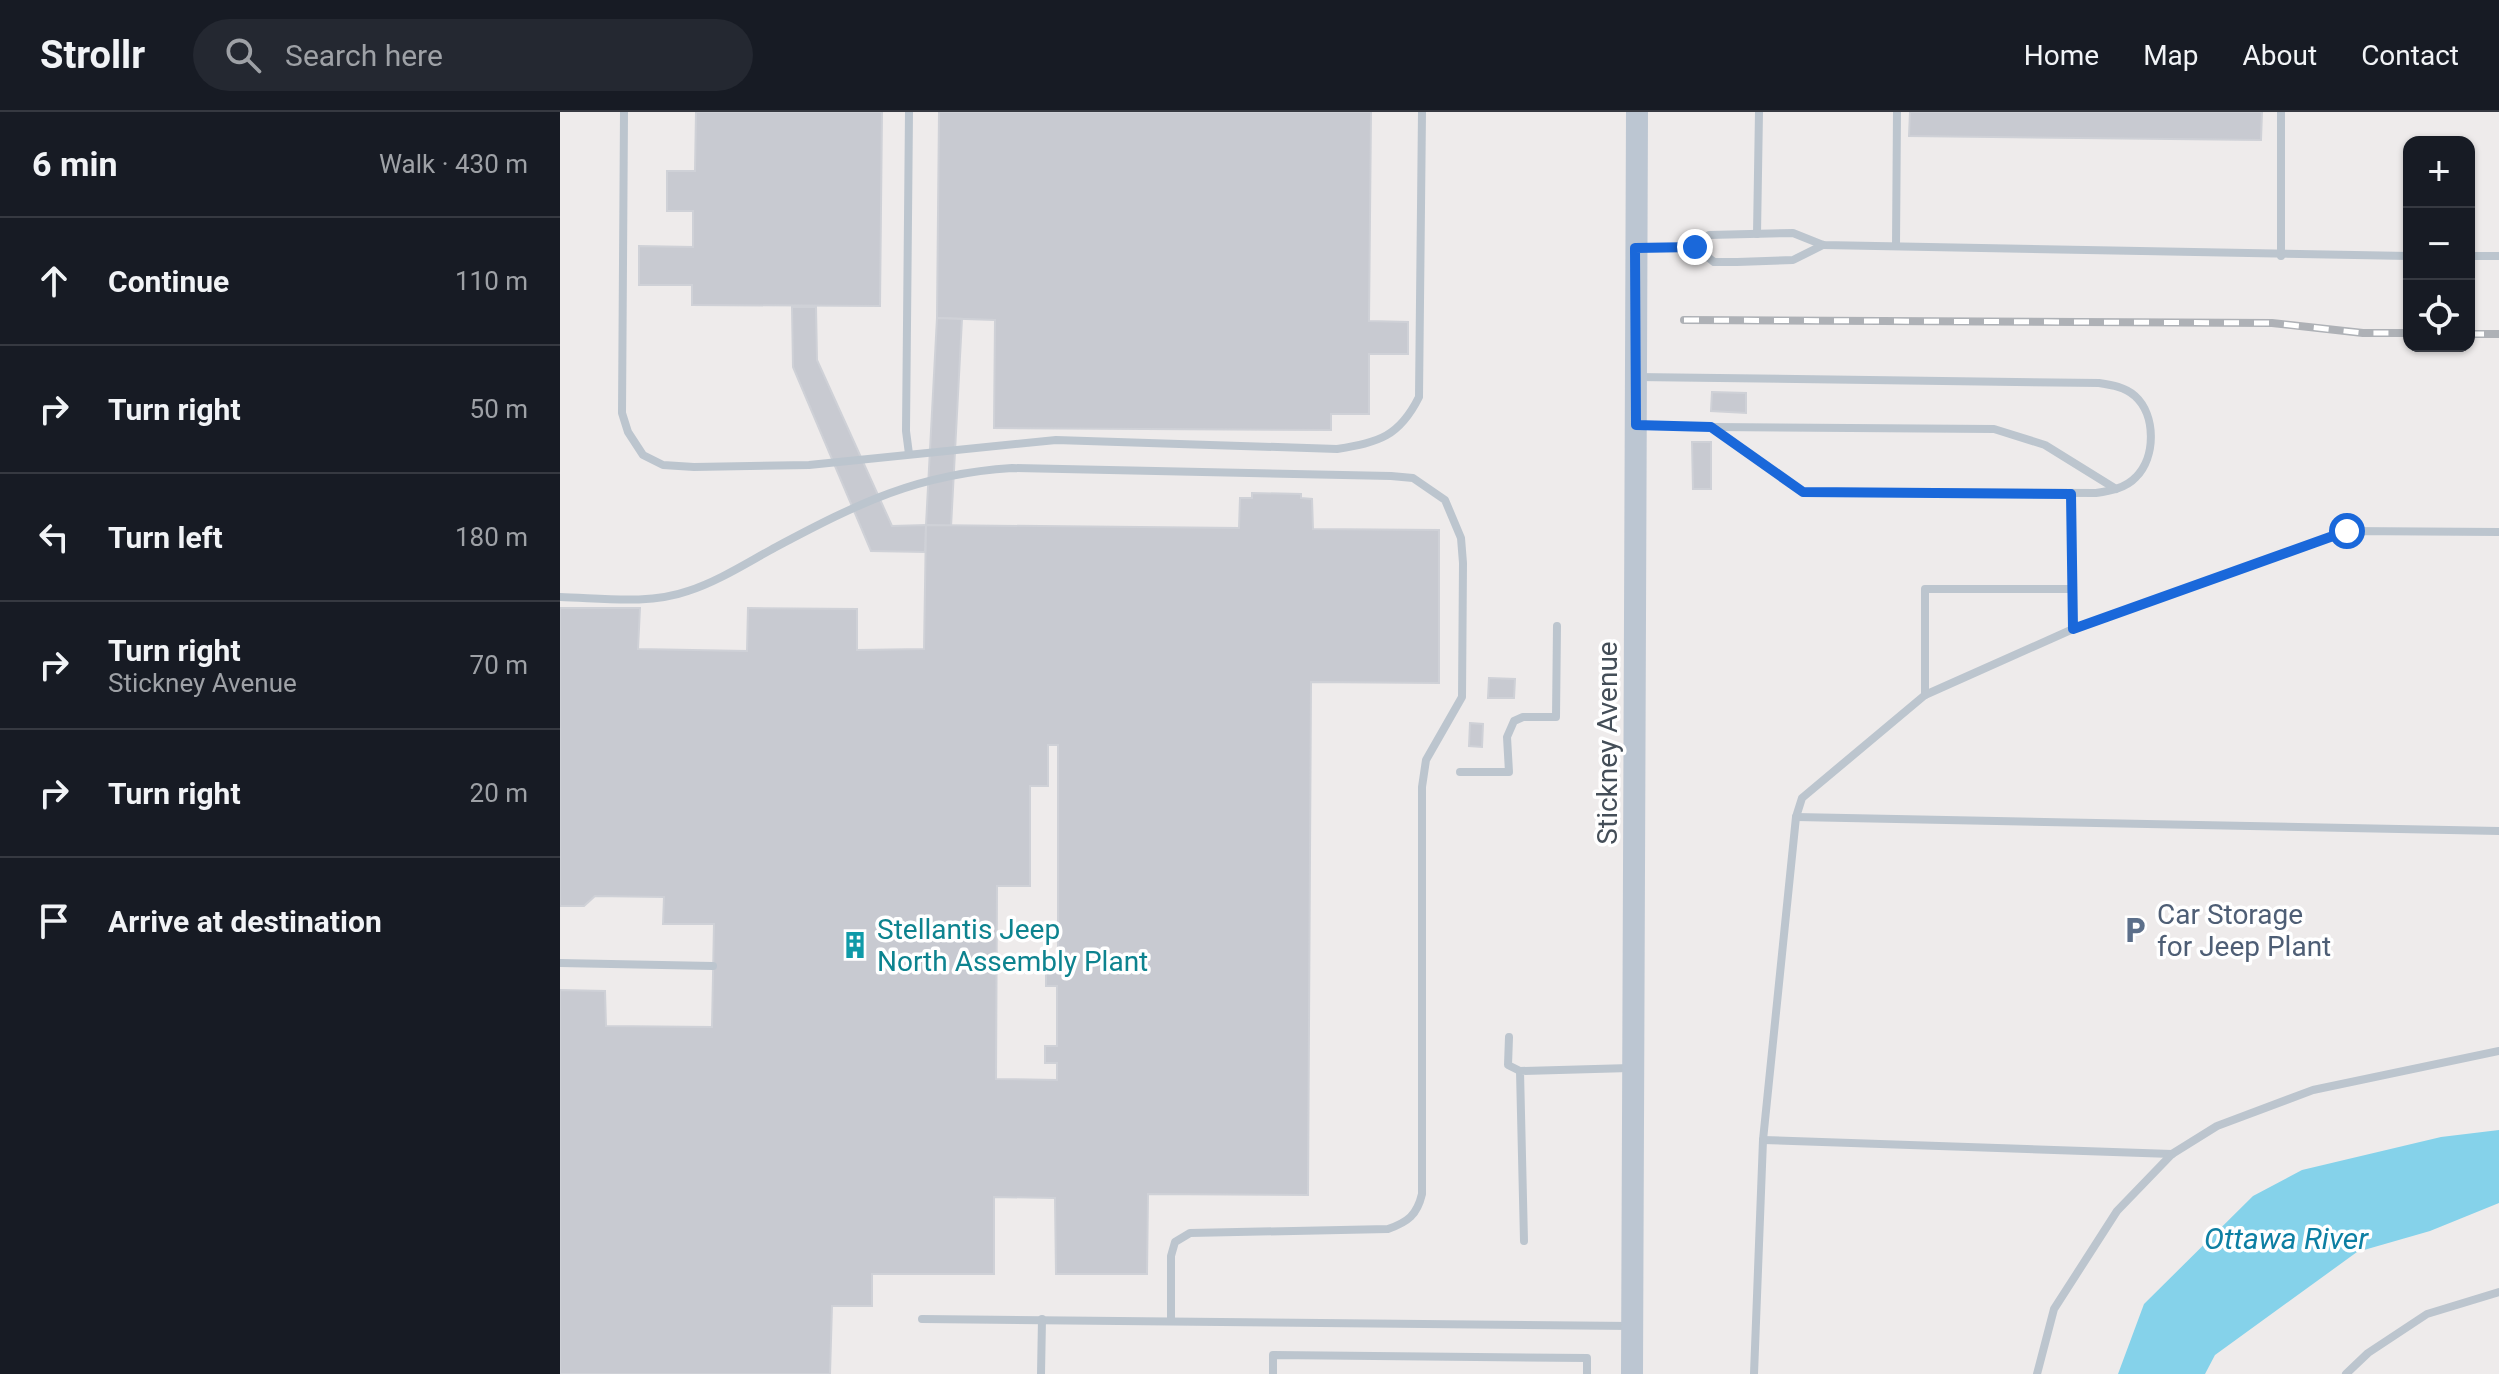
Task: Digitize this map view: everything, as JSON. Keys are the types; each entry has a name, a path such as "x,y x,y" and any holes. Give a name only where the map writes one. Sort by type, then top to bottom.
{"street":[{"name":"Stickney Avenue","path":"1632,1374 1637,112"}],"lane":[{"path":"624,112 622,413 628,432 643,455 663,465 694,467 809,465 1056,440 1337,449 1367,444 1396,432 1419,397 1422,112"},
{"path":"909,112 906,431 909,454"},
{"path":"1757,234 1759,112"},
{"path":"1896,246 1897,112"},
{"path":"2281,112 2281,256"},
{"path":"1695,247 1709,235 1793,233 1823,245 2403,256"},
{"path":"1635,248 1695,247 1714,262 1737,262 1793,260 1823,245"},
{"path":"2475,256 2499,256"},
{"path":"1635,377 2057,382 2117,387 2133,394 2143,406 2150,435 2149,457 2136,477 2117,489 2071,494 1803,492 1711,427"},
{"path":"1636,425 1994,429 2045,445 2117,489"},
{"path":"560,597 623,599 689,591 847,510 916,482 962,471 1012,468 1391,476 1413,478 1445,500 1461,538 1462,697 1423,770 1422,1194 1418,1210 1405,1223 1388,1229 1190,1233 1175,1242 1171,1256 1171,1320"},
{"path":"2071,494 2073,629"},
{"path":"1754,1374 1763,1140 1796,817 1802,798 1925,695 2073,629 2347,531 2499,532"},
{"path":"1925,695 1925,589 2072,589"},
{"path":"1460,772 1509,772 1507,737 1514,721 1523,717 1556,717 1557,626"},
{"path":"1796,817 2499,831"},
{"path":"560,963 713,966"},
{"path":"1509,1037 1508,1065 1520,1071 1634,1068"},
{"path":"2037,1374 2054,1309 2117,1211 2172,1154 2217,1126 2313,1090 2499,1051"},
{"path":"1520,1071 1524,1241"},
{"path":"1763,1140 2172,1154"},
{"path":"2346,1374 2368,1353 2427,1314 2499,1292"},
{"path":"922,1319 1632,1326"},
{"path":"1041,1374 1042,1319"},
{"path":"1273,1374 1273,1355 1587,1358 1587,1374"}],"water":[{"name":"Ottawa River","path":"2499,1130 2499,1203 2430,1231 2357,1252 2215,1355 2205,1374 2118,1374 2144,1304 2253,1196 2302,1170 2441,1137"}],"building":[{"path":"696,112 882,112 880,306 692,305 692,285 639,285 639,246 693,247 693,211 667,211 667,171 695,171"},
{"path":"939,112 1371,112 1369,321 1408,322 1408,354 1369,354 1369,414 1331,414 1331,430 994,428 995,320 937,318"},
{"path":"1910,112 2262,112 2261,140 1909,136"},
{"path":"792,307 816,307 817,360 892,526 926,525 925,552 871,551 793,367"},
{"path":"937,318 962,319 951,527 926,525"},
{"path":"1712,392 1746,393 1746,413 1711,411"},
{"path":"1692,442 1711,442 1711,489 1693,489"},
{"name":"Stellantis Jeep North Assembly Plant","path":"1252,493 1301,494 1301,498 1312,499 1313,529 1439,530 1439,683 1311,682 1308,1195 1148,1194 1147,1274 1056,1274 1055,1198 994,1197 994,1274 872,1274 872,1306 832,1306 830,1374 560,1374 560,990 605,991 606,1026 712,1027 714,924 663,924 664,897 595,896 584,906 560,906 560,608 640,608 638,649 747,651 748,608 857,609 857,650 924,649 926,525 1239,528 1240,498 1252,498","holes":["1048,745 1058,745 1058,968 1046,968 1046,986 1057,986 1057,1046 1045,1046 1045,1063 1057,1063 1057,1080 996,1079 997,886 1030,886 1030,786 1048,786"]},
{"path":"1489,678 1515,679 1514,698 1488,698"},
{"path":"1470,723 1483,724 1482,747 1469,746"}],"railway":[{"path":"1684,320 2272,323 2363,333 2403,333"},
{"path":"2475,334 2499,334"}],"place":[{"name":"Car Storage for Jeep Plant","path":"2135,930"},
{"name":"Stellantis Jeep North Assembly Plant","path":"855,945"}],"route":[{"path":"1695,247 1635,248 1636,425 1711,427 1803,492 2071,494 2073,629 2347,531"}]}
